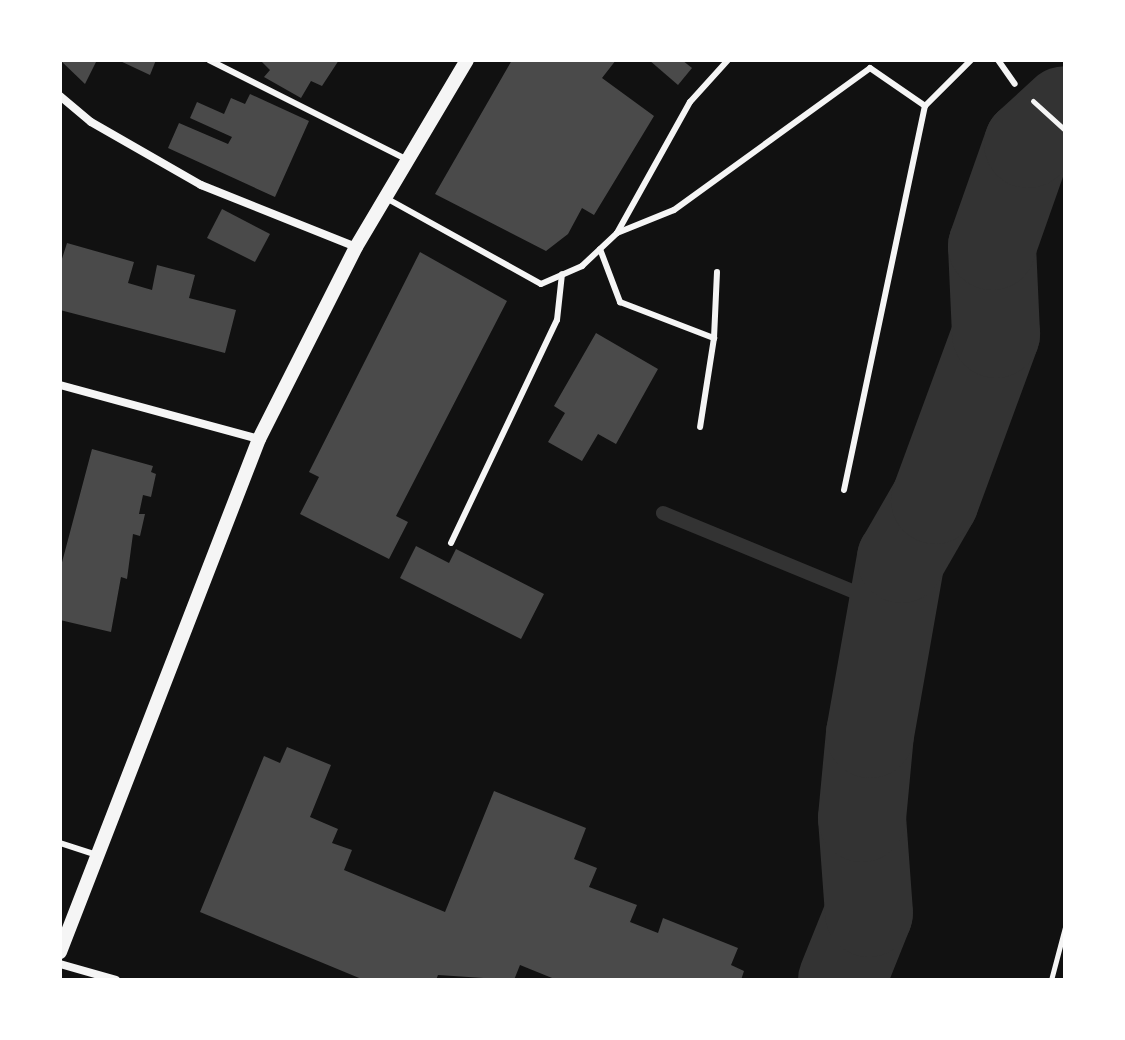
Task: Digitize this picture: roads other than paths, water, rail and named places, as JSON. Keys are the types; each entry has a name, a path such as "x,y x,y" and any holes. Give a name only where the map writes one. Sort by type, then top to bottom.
{"street":[{"path":"60,952 94,854 259,439 356,247 467,60"},
{"path":"60,96 91,122 201,185 356,247"},
{"path":"60,385 259,439"},
{"path":"60,964 116,980"}],"lane":[{"path":"209,60 406,159"},
{"path":"384,198 541,284 582,266 617,233 690,102 728,60"},
{"path":"844,490 925,106 971,60"},
{"path":"998,60 1015,84"},
{"path":"617,233 674,210 870,68 925,106"},
{"path":"600,249 620,302 714,338"},
{"path":"700,427 714,338 717,272"},
{"path":"451,543 557,320 562,274"},
{"path":"60,843 94,854"}],"waterway":[{"path":"842,980 869,913 862,818 870,734 901,559 935,500 996,334 992,246 1028,144 1065,110"},
{"path":"663,513 893,608"}]}
